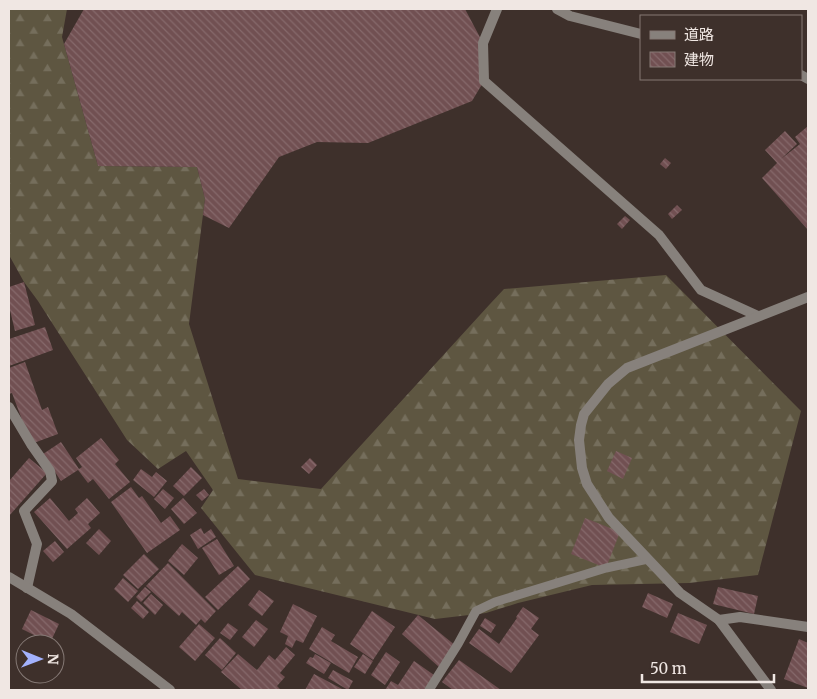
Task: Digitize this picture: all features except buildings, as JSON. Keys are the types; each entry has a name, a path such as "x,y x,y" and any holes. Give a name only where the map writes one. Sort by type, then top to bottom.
{"street":[{"path":"497,9 483,43 484,81 659,234 701,290 758,316"},
{"path":"557,9 570,16 640,34"},
{"path":"771,690 719,620 680,593 609,518 587,484 582,468 579,440 584,414 608,384 626,368 808,297"},
{"path":"9,407 50,471 52,481 24,511 37,544 28,588"},
{"path":"9,577 71,614 170,690"},
{"path":"719,620 740,617 808,626"}],"lane":[{"path":"429,690 476,611 495,602 606,568 648,559"}],"green space":[{"path":"9,9 67,9 62,37 98,166 197,167 205,199 189,324 238,479 321,489 504,289 666,275 801,411 758,575 689,583 592,585 486,613 435,619 255,575 201,508 213,490 186,451 158,469 127,440 24,282 9,255"}]}
